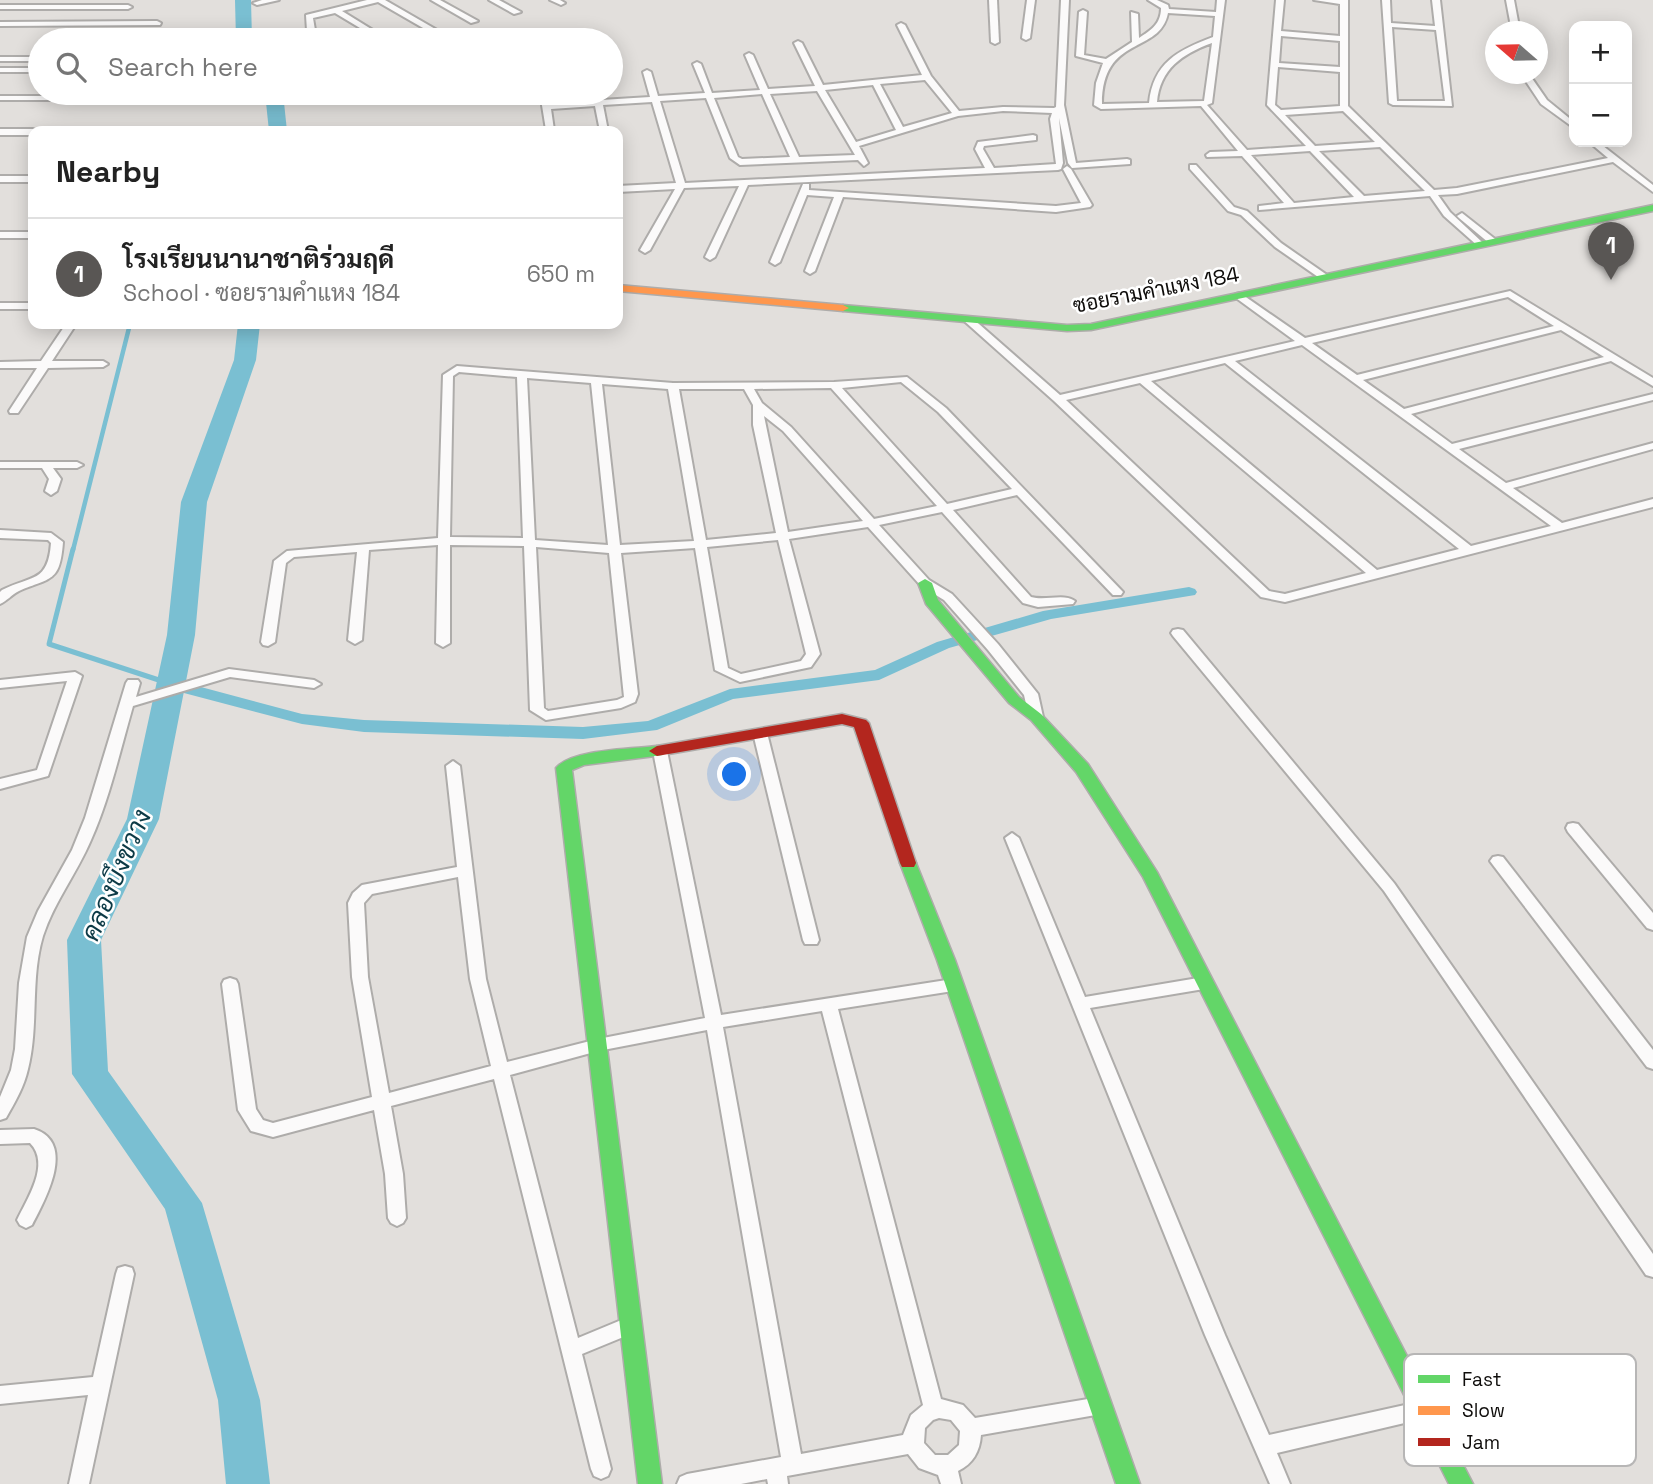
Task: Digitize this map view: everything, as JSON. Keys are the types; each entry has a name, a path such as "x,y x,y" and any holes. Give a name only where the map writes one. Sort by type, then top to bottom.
{"street":[{"path":"51,7 58,0"},
{"path":"257,4 275,0"},
{"path":"310,28 308,19 334,9 378,0 429,28"},
{"path":"435,0 474,21"},
{"path":"493,0 517,12"},
{"path":"993,0 995,42"},
{"path":"1026,38 1031,0"},
{"path":"1065,0 1059,108 1068,138 1067,166"},
{"path":"1152,0 1166,6 1219,14"},
{"path":"1166,6 1156,29 1108,62 1097,95 1098,105 1208,103 1222,0"},
{"path":"1280,0 1271,105 1362,200"},
{"path":"1318,0 1344,1 1343,70 1346,108 1433,194 1447,214 1485,242"},
{"path":"1386,0 1393,103 1449,104 1436,0"},
{"path":"1510,0 1514,21"},
{"path":"0,7 128,8"},
{"path":"334,9 365,28"},
{"path":"1083,12 1080,56 1108,62"},
{"path":"1134,13 1135,41"},
{"path":"0,24 157,23"},
{"path":"901,25 927,77 957,114"},
{"path":"1388,25 1440,28"},
{"path":"1277,33 1344,39"},
{"path":"1153,106 1153,88 1168,63 1197,45 1217,38"},
{"path":"798,43 820,88 871,177"},
{"path":"749,55 763,92 796,161"},
{"path":"0,59 28,59"},
{"path":"697,64 734,158 751,163 861,158"},
{"path":"1276,65 1343,70"},
{"path":"0,70 28,70"},
{"path":"645,250 681,186 647,72"},
{"path":"623,101 820,88 927,77"},
{"path":"875,82 901,131"},
{"path":"1532,84 1544,102 1569,122"},
{"path":"0,98 28,98"},
{"path":"550,126 548,107 573,105"},
{"path":"598,105 603,126"},
{"path":"1204,107 1290,204"},
{"path":"854,145 957,114 1003,108 1059,108"},
{"path":"804,192 1056,209 1087,205 1056,137 1054,119 1059,108"},
{"path":"1278,113 1346,108"},
{"path":"0,132 28,132"},
{"path":"1056,137 1068,138"},
{"path":"991,171 979,149 981,144 1033,138"},
{"path":"1210,155 1382,144"},
{"path":"1599,147 1653,189"},
{"path":"1262,208 1433,194 1615,159"},
{"path":"623,188 1127,162"},
{"path":"1193,167 1231,209 1244,213 1278,245 1324,277"},
{"path":"0,179 28,179"},
{"path":"775,262 809,180"},
{"path":"710,257 745,183"},
{"path":"810,271 839,195"},
{"name":"ซอยรามคำแหง 184","path":"623,288 967,319 1091,327 1653,208"},
{"path":"0,235 28,235"},
{"path":"1058,399 1510,294 1653,383"},
{"path":"1240,296 1560,527"},
{"path":"0,306 28,306"},
{"path":"967,319 1058,399 1265,594 1286,598 1653,503"},
{"path":"1355,379 1562,327"},
{"path":"14,411 68,329"},
{"path":"1402,414 1612,358"},
{"path":"1227,360 1470,552"},
{"path":"0,365 103,364"},
{"path":"443,643 443,541 449,372 466,369 673,386 834,385 892,379 911,382 942,410 1117,592"},
{"path":"522,374 534,610 534,695 537,710 546,716 621,704 630,699 617,550 596,381"},
{"path":"1142,379 1375,575"},
{"path":"747,385 758,405 787,429 925,583 948,597 1031,694 1036,717"},
{"path":"834,385 1027,600 1038,603 1069,601"},
{"path":"673,386 722,670 740,678 806,664 812,658 759,425 758,405"},
{"path":"1450,448 1653,397"},
{"path":"1503,487 1653,446"},
{"path":"0,465 77,465"},
{"path":"45,465 55,479 51,491"},
{"path":"268,642 282,558 291,554 443,541 529,542 617,550 783,537 872,525 1018,491"},
{"path":"0,534 34,533 51,537 57,542 57,556 51,571 34,584 8,591 0,600"},
{"path":"355,640 363,548"},
{"path":"925,583 932,601 1014,700 1036,717 1082,768 1126,832 1152,876 1404,1373"},
{"path":"1178,633 1389,887 1653,1269"},
{"path":"127,704 229,673 314,684"},
{"path":"0,684 75,677 43,773 0,784"},
{"path":"0,1113 19,1078 25,1058 25,999 35,936 92,819 133,683"},
{"path":"650,1484 564,768 571,762 581,760 660,751 842,719 861,723 916,888 946,960 1128,1484"},
{"path":"760,733 811,940"},
{"path":"660,751 714,1021 782,1473"},
{"path":"453,766 478,979 601,1469"},
{"path":"1573,828 1653,924"},
{"path":"1012,838 1280,1484"},
{"path":"1498,861 1653,1062"},
{"path":"397,1218 394,1174 360,977 358,897 367,889 465,871"},
{"path":"1079,1003 1204,983"},
{"path":"230,984 247,1110 257,1126 273,1130 598,1045 714,1021 829,1006 953,985"},
{"path":"829,1006 934,1410"},
{"path":"0,1137 34,1136 46,1147 48,1159 45,1179 26,1220"},
{"path":"79,1484 125,1274"},
{"path":"572,1349 631,1325"},
{"path":"0,1395 101,1385"},
{"path":"969,1428 1100,1406"},
{"path":"934,1410 955,1413 969,1428 972,1440 968,1452 949,1475 925,1460 913,1443 916,1422 934,1410"},
{"path":"1264,1446 1404,1414"},
{"path":"687,1484 782,1473 913,1443"},
{"path":"1452,1466 1461,1484"}],"waterway":[{"name":"คลองบึงขวาง","path":"243,0 244,28"},
{"name":"คลองบึงขวาง","path":"275,105 277,126"},
{"path":"73,550 129,329"},
{"name":"คลองบึงขวาง","path":"248,329 245,360 194,502 181,635 143,819 84,940 90,1074 183,1203 239,1400 248,1484"},
{"path":"73,549 49,644 171,684"},
{"path":"171,684 302,719 364,726 583,733 651,726 730,694 879,675 943,645 1049,614 1189,592"}],"traffic: fast":[{"path":"843,308 1067,328 1091,327 1653,208"},
{"path":"925,583 931,601 1014,700 1036,717 1082,768 1151,876 1404,1372"},
{"path":"650,1484 564,768 581,760 657,751"},
{"path":"908,863 946,960 1128,1484"},
{"path":"1452,1466 1461,1484"}],"traffic: slow":[{"path":"623,288 843,308"}],"traffic: jam":[{"path":"657,751 842,719 861,723 908,863"}],"place":[{"name":"โรงเรียนนานาชาติร่วมฤดี","path":"1611,280"}]}
